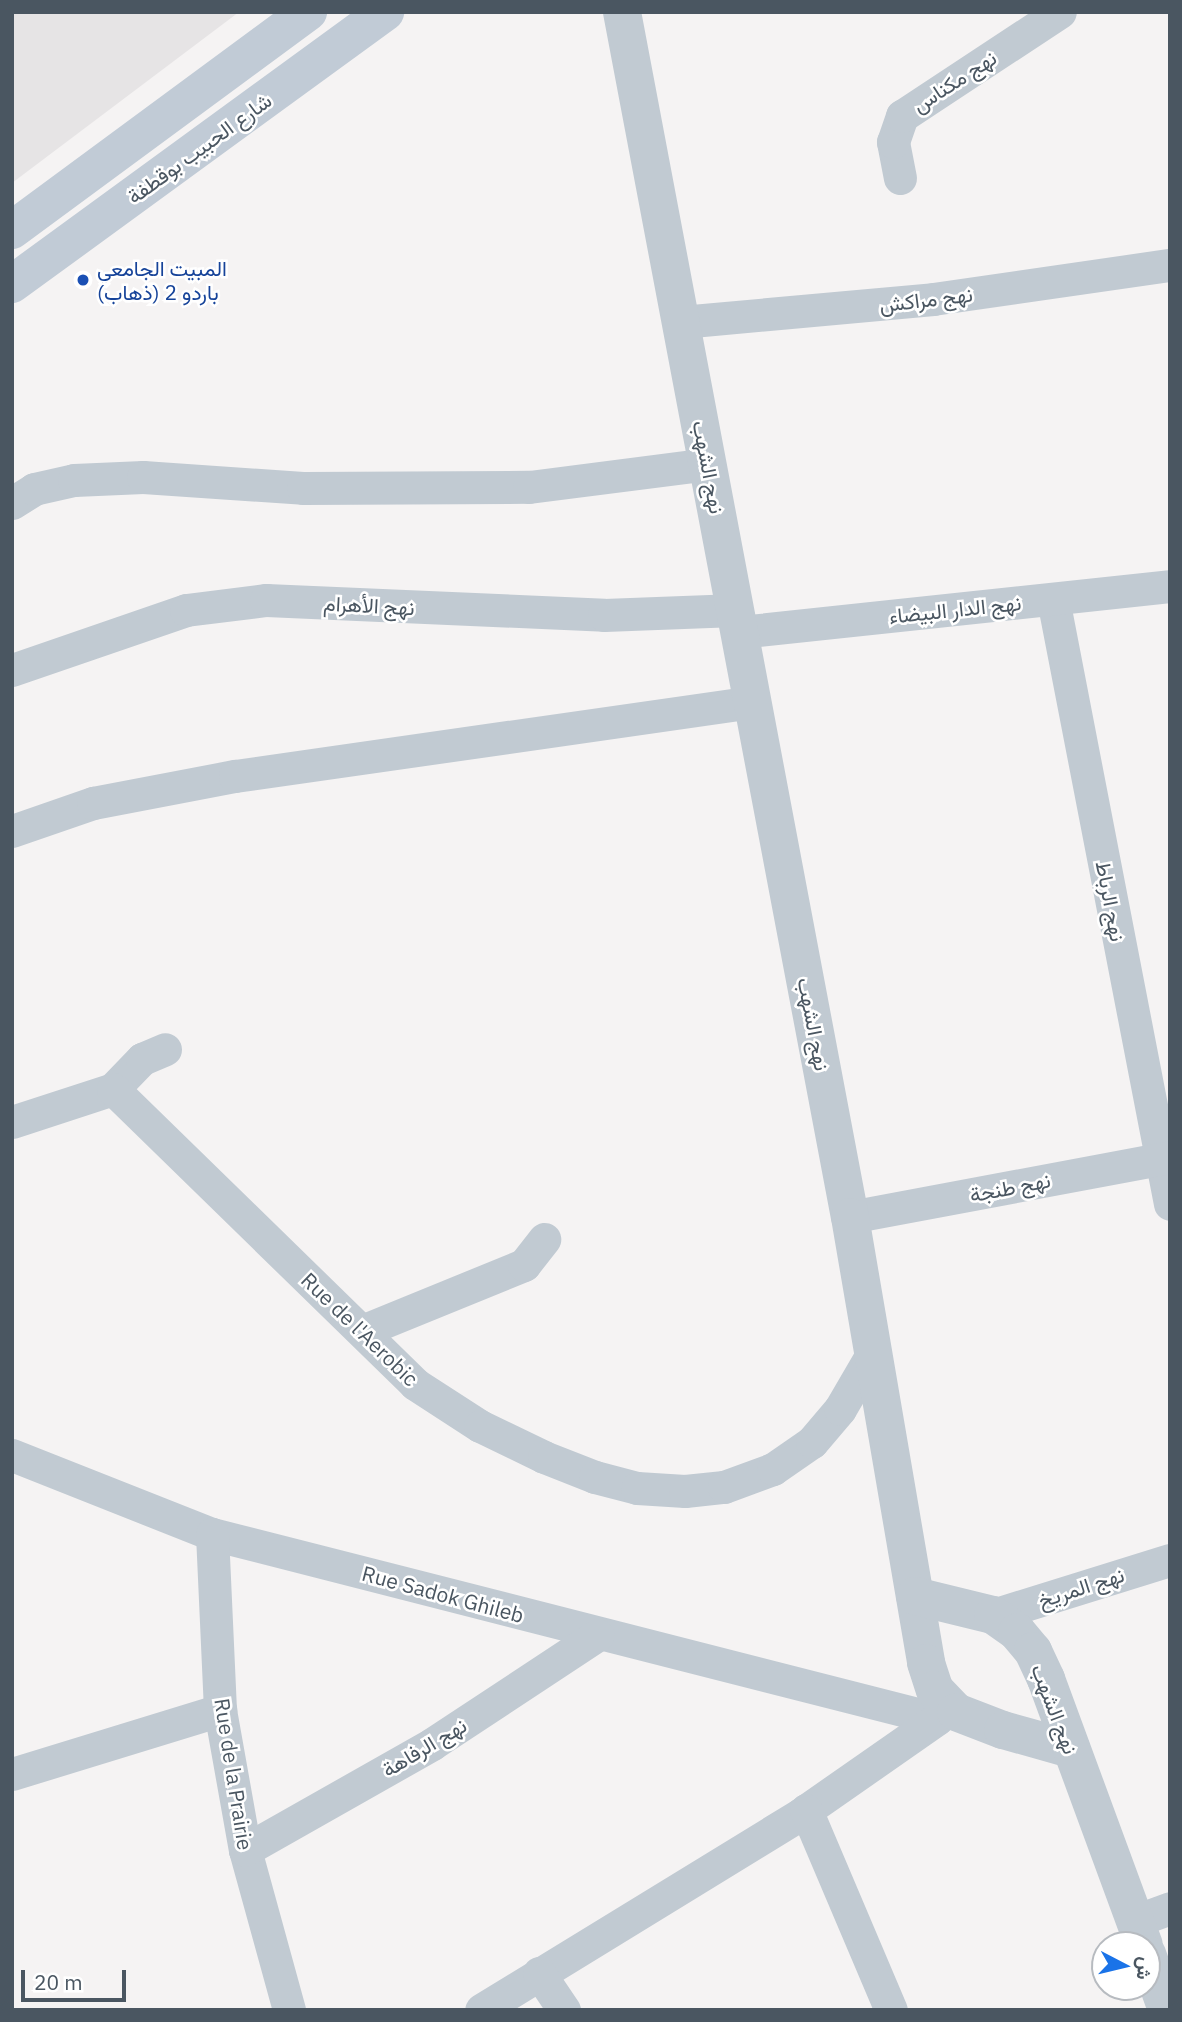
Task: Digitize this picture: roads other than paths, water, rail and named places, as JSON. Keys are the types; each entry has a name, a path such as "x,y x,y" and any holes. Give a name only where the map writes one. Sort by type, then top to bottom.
{"main road":[{"path":"12,230 308,12"},
{"name":"شارع الحبيب بوقطفة","path":"12,284 385,12"}],"street":[{"name":"نهج الشهب","path":"622,12 850,1217 915,1596 993,1615 1017,1632 1033,1651 1149,1931"},
{"name":"نهج مكناس","path":"900,178 893,142 902,116 1060,12"},
{"name":"نهج مراكش","path":"681,322 933,299 1170,265"},
{"path":"12,503 34,489 74,480 143,477 303,488 529,486 708,464"},
{"name":"نهج الدار البيضاء","path":"738,621 1053,598 1170,586"},
{"name":"نهج الرباط","path":"1053,598 1165,1158 1170,1204"},
{"name":"نهج الأهرام","path":"12,670 186,610 266,600 738,621"},
{"path":"12,831 93,803 234,776 753,702"},
{"path":"12,1122 113,1089 142,1059 165,1049"},
{"name":"Rue de l'Aerobic","path":"113,1089 415,1384 480,1426 544,1457 595,1477 637,1488 685,1491 724,1487 773,1469 812,1442 839,1409 872,1354"},
{"name":"نهج طنجة","path":"850,1217 1165,1158"},
{"path":"362,1331 524,1265 544,1239"},
{"name":"Rue Sadok Ghileb","path":"12,1455 212,1534 882,1707 946,1716"},
{"name":"Rue de la Prairie","path":"212,1534 220,1710 245,1850 289,2010"},
{"name":"نهج المريخ","path":"993,1615 1170,1560"},
{"path":"915,1596 926,1663 946,1716"},
{"name":"نهج الرفاهة","path":"245,1850 432,1744 597,1635"},
{"path":"12,1774 220,1710"},
{"path":"481,2010 806,1810 946,1716 1071,1748"},
{"path":"806,1810 891,2010"},
{"path":"539,1973 564,2010"},
{"name":"نهج الشهب","path":"1161,1984 1167,2010"}],"place":[{"name":"المبيت الجامعي باردو 2 (ذهاب)","path":"83,280"}]}
